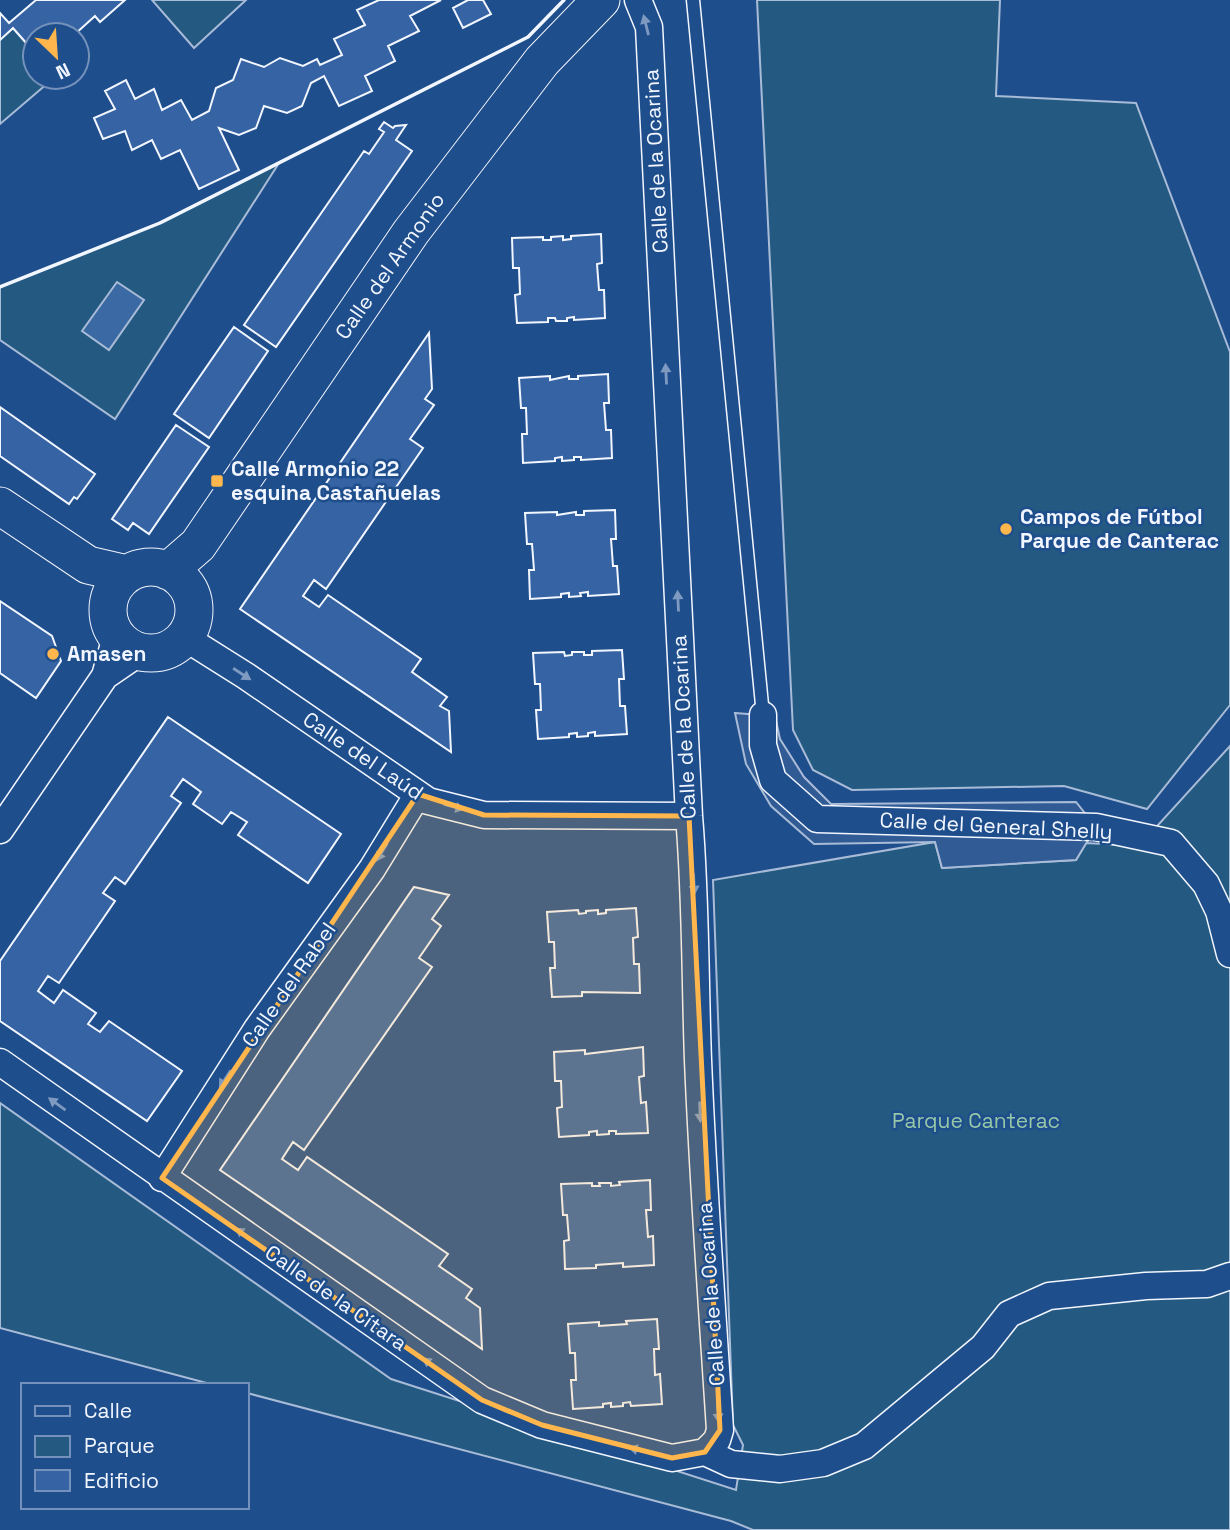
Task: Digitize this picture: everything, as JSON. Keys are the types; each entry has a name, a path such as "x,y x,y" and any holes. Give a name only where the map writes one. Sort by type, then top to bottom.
{"street":[{"name":"Calle del Armonio","path":"178,579 198,545 411,232 542,61 601,0"},
{"name":"Calle de la Ocarina","path":"638,0 649,27 695,890 696,1007 702,1153 720,1430 717,1440 705,1452"},
{"path":"0,506 88,565 123,617 164,652 175,647 184,637 193,621 194,613 193,600 178,579 149,567 123,617 106,676 0,830"},
{"name":"Calle del Laúd","path":"184,637 246,676 428,801 484,815 689,816"},
{"name":"Calle del General Shelly","path":"763,715 763,745 773,780 817,819 1096,827 1171,843 1206,884 1219,911 1230,954"},
{"name":"Calle del Rabel","path":"162,1178 257,1029 372,869 418,794"},
{"name":"Calle de la Cítara","path":"0,1062 482,1400 542,1425 672,1458 705,1452"},
{"path":"705,1452 731,1464 780,1469 823,1463 864,1446 983,1347 1009,1314 1049,1296 1146,1286 1207,1284 1230,1276"}],"lane":[{"path":"692,0 763,715"}],"highlighted area":[{"path":"418,794 484,815 689,816 720,1430 705,1452 672,1458 542,1425 482,1400 162,1178"}],"green space":[{"path":"152,0 246,0 194,48"},
{"name":"Campos de Fútbol Parque de Canterac","path":"757,0 1000,0 996,96 1136,103 1230,352 1230,705 1147,809 1064,786 852,790 813,770 793,730"},
{"path":"13,28 21,37 21,91 39,91 0,124 0,40"},
{"path":"279,163 115,419 0,340 0,287 159,223"},
{"name":"Parque Canterac","path":"1230,746 1230,1530 753,1530 731,1521 248,1393 248,1383 206,1383 0,1328 0,1103 391,1379 736,1490 743,1445 733,1425 713,880 935,842 942,868 1076,860 1086,843 1139,846"}],"shaded area":[{"path":"117,282 144,300 109,350 82,331"},
{"path":"735,713 775,716 780,739 804,777 831,804 1076,802 1096,827 1076,860 942,868 935,842 814,844 771,806 746,764"}],"building":[{"path":"36,0 125,0 100,22 95,16 89,21 21,21 21,37 13,28 0,40 0,13 9,23"},
{"path":"379,0 441,0 410,16 419,31 388,46 395,61 365,76 372,91 339,106 324,76 311,83 302,106 287,113 264,106 256,128 239,135 219,128 239,170 199,189 180,150 161,159 152,140 132,150 125,131 103,139 94,118 115,109 105,91 126,80 135,99 154,89 162,110 181,100 192,120 209,111 216,88 233,80 241,59 264,67 280,58 303,66 317,59 320,65 342,55 334,39 365,25 357,10"},
{"path":"468,0 483,0 491,14 463,28 453,8"},
{"path":"384,122 393,128 406,125 396,140 412,151 276,347 244,325 364,151 369,154 384,132 379,129"},
{"path":"601,234 602,263 597,264 599,290 604,290 605,318 574,320 574,317 567,318 567,321 556,321 555,318 548,318 548,322 517,323 515,295 520,294 519,268 513,268 512,238 543,237 543,240 551,240 551,237 563,236 563,240 571,239 571,236"},
{"path":"234,327 268,351 209,438 174,414"},
{"path":"429,333 432,389 425,399 434,405 410,439 423,448 326,589 314,580 303,596 319,607 328,595 421,659 412,672 447,697 440,706 449,711 451,752 240,609"},
{"path":"608,374 609,403 604,403 606,430 611,430 612,458 581,460 581,457 574,457 574,460 562,461 562,457 555,458 555,461 523,463 522,434 527,434 526,408 521,408 519,378 550,376 550,380 569,376 569,379 578,379 578,376"},
{"path":"0,407 95,474 77,499 74,497 69,504 0,456"},
{"path":"176,425 209,447 149,534 133,523 128,530 112,519"},
{"path":"615,510 616,539 611,539 619,594 588,596 588,592 569,597 569,593 561,594 561,597 530,599 529,570 534,570 532,544 527,544 525,513 557,512 557,515 576,512 576,515 584,515 584,511"},
{"path":"0,601 52,636 61,661 36,698 0,673"},
{"path":"622,650 624,679 619,679 620,706 625,706 627,734 595,736 595,732 577,737 577,733 569,734 569,737 538,739 536,710 541,710 540,684 535,684 533,653 564,652 565,656 572,655 572,652 592,655 592,651"},
{"path":"168,717 341,834 308,883 238,835 247,822 231,812 222,824 193,804 201,792 183,779 171,796 181,803 125,884 115,877 103,893 115,901 59,983 48,976 38,991 54,1003 63,990 96,1013 88,1024 100,1032 109,1021 182,1071 147,1121 0,1021 0,961"},
{"path":"414,887 449,895 432,919 441,926 419,958 432,967 304,1150 293,1142 282,1159 298,1170 307,1157 448,1254 439,1266 472,1289 466,1298 480,1308 482,1349 220,1170"},
{"path":"636,908 638,937 633,938 634,964 639,964 640,993 582,992 582,996 552,997 550,968 555,968 554,942 549,942 547,912 578,910 579,914 598,910 598,914 606,913 606,910"},
{"path":"643,1047 644,1076 639,1077 641,1103 646,1102 648,1133 616,1134 616,1131 609,1131 609,1134 597,1135 597,1131 589,1132 589,1135 559,1137 557,1108 562,1107 561,1081 555,1081 554,1052 585,1050 585,1054"},
{"path":"650,1180 651,1210 646,1210 648,1237 653,1236 654,1265 623,1267 623,1263 596,1265 596,1268 565,1269 564,1241 569,1240 567,1215 563,1215 561,1184 592,1183 592,1186 600,1186 599,1183 611,1183 611,1186 620,1185 619,1182"},
{"path":"657,1319 659,1349 654,1349 655,1375 660,1374 662,1404 631,1406 630,1402 611,1407 611,1403 603,1404 603,1407 573,1409 571,1380 576,1380 575,1353 570,1353 568,1324 599,1322 599,1326"}],"wall":[{"path":"0,287 160,223 528,37 564,0"}],"place":[{"name":"Calle Armonio 22 esquina Castañuelas","path":"217,481"},
{"name":"Campos de Fútbol Parque de Canterac","path":"1006,529"},
{"name":"Amasen","path":"53,654"}]}
